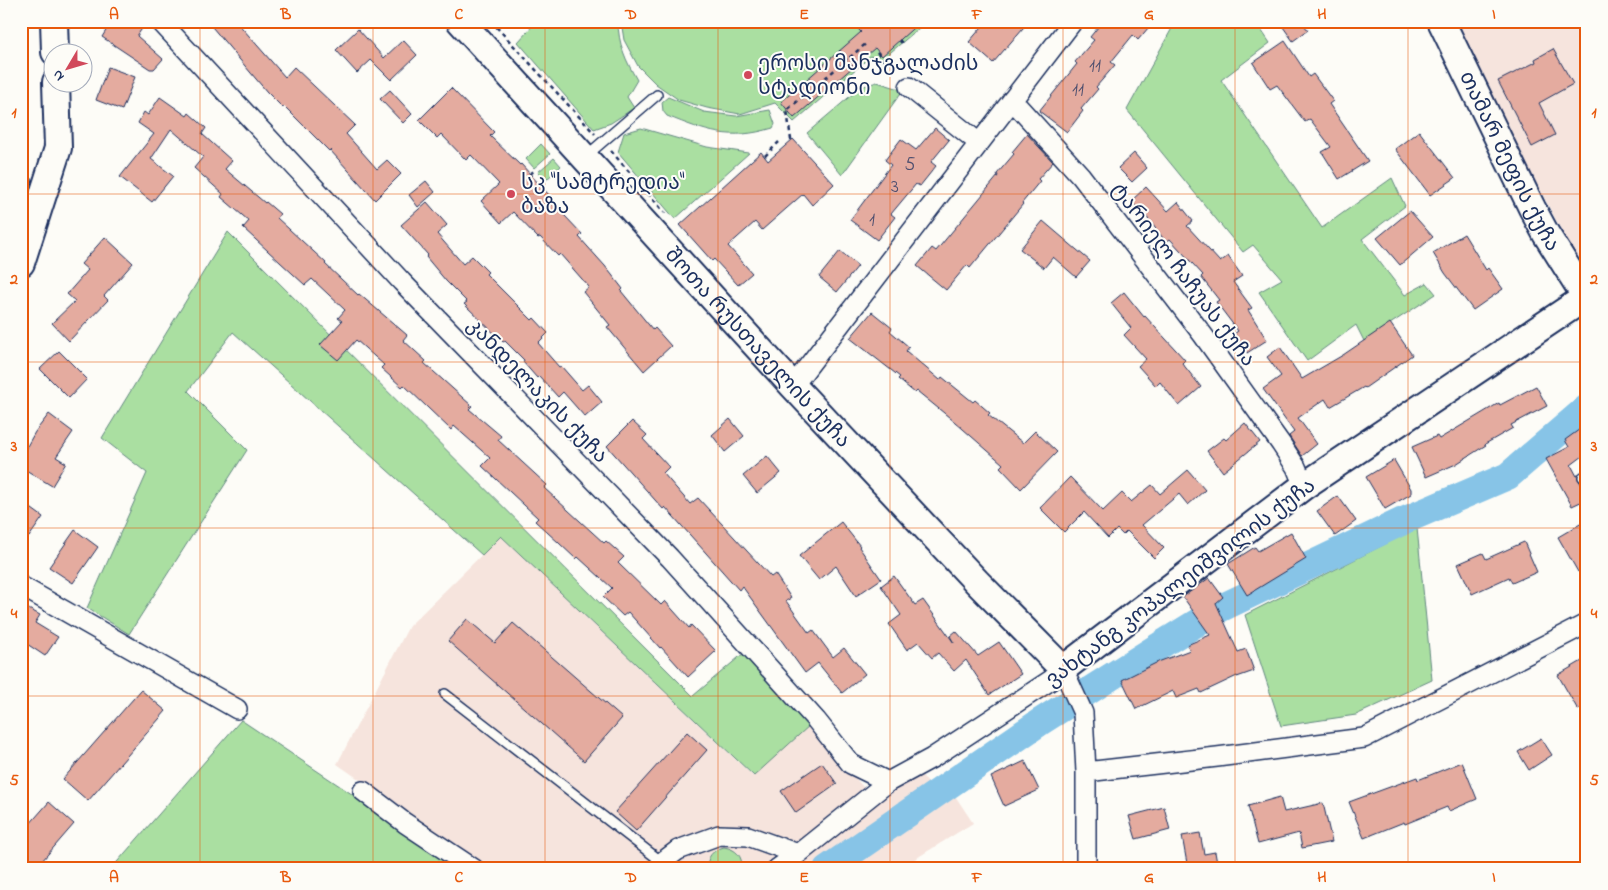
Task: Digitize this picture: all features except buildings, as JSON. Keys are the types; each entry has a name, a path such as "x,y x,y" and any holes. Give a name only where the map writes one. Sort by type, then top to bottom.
{"street":[{"path":"54,21 55,42"},
{"name":"კანდელაკის ქუჩა","path":"160,21 402,282 670,558 816,720 851,764 888,782"},
{"name":"შოთა რუსთაველის ქუჩა","path":"460,21 793,386 977,582 1063,669"},
{"path":"793,386 1073,21"},
{"name":"თამარ მეფის ქუჩა","path":"1441,21 1532,208 1586,298"},
{"path":"909,87 979,143"},
{"path":"21,263 58,148 56,92"},
{"name":"ტარიელ ჩაჩუას ქუჩა","path":"1012,100 1081,176 1203,335 1282,444 1304,486"},
{"name":"ვახტანგ კოპალეიშვილის ქუჩა","path":"777,869 888,782 932,758 1051,680 1304,486 1586,298"},
{"path":"21,586 237,709"},
{"path":"1086,772 1364,738 1584,625"},
{"path":"1063,669 1083,713 1086,772 1086,869"},
{"path":"363,791 405,823 474,869"},
{"path":"660,866 678,850 719,835 748,836 798,854"}],"lane":[{"path":"585,157 657,95"},
{"path":"445,694 660,866"}],"path":[{"path":"919,23 922,27"},
{"path":"899,40 904,45"},
{"path":"791,140 787,110 868,42"},
{"path":"839,51 853,67"},
{"path":"877,52 884,61"},
{"path":"765,156 778,142"},
{"path":"530,174 534,171"}],"shaded area":[{"path":"1454,21 1587,21 1587,271 1574,254 1513,139"},
{"path":"501,536 753,776 810,725 875,801 920,773 929,784 942,776 973,823 899,869 489,869 337,764 409,626"}],"green space":[{"path":"537,21 618,21 619,37 623,52 637,80 627,97 634,108 611,123 594,129 518,42"},
{"name":"ეროსი მანჯგალაძის სტადიონი","path":"621,21 923,21 925,23 878,63 871,56 794,122 775,103 740,114 707,108 679,100 656,84 638,66 624,40"},
{"path":"1176,21 1255,21 1270,43 1221,80 1322,228 1392,178 1405,206 1362,239 1405,295 1427,283 1436,294 1364,341 1356,325 1307,361 1259,292 1282,279 1253,245 1243,252 1127,110"},
{"path":"877,82 903,90 842,175 807,133 861,87"},
{"path":"668,97 704,112 736,116 770,110 775,124 773,128 744,134 719,133 707,130 667,116 663,111 662,102"},
{"path":"641,128 707,147 749,153 675,219 618,152 624,133"},
{"path":"541,144 550,154 534,168 526,159"},
{"path":"554,158 561,166 545,181 538,172"},
{"path":"228,232 693,696 745,652 810,725 754,776 501,536 482,555 233,332 188,391 247,450 129,634 87,608 147,473 102,438"},
{"path":"1417,528 1432,680 1356,715 1281,726 1245,615"},
{"path":"241,720 464,869 111,869"},
{"path":"724,847 732,849 738,854 742,869 707,869 711,855 716,850"}],"waterway":[{"path":"827,869 1040,722 1221,608 1403,521 1508,476 1587,408"}],"place":[{"name":"ეროსი მანჯგალაძის სტადიონი","path":"748,75"},
{"name":"სკ \"სამტრედია\" ბაზა","path":"511,194"}]}
